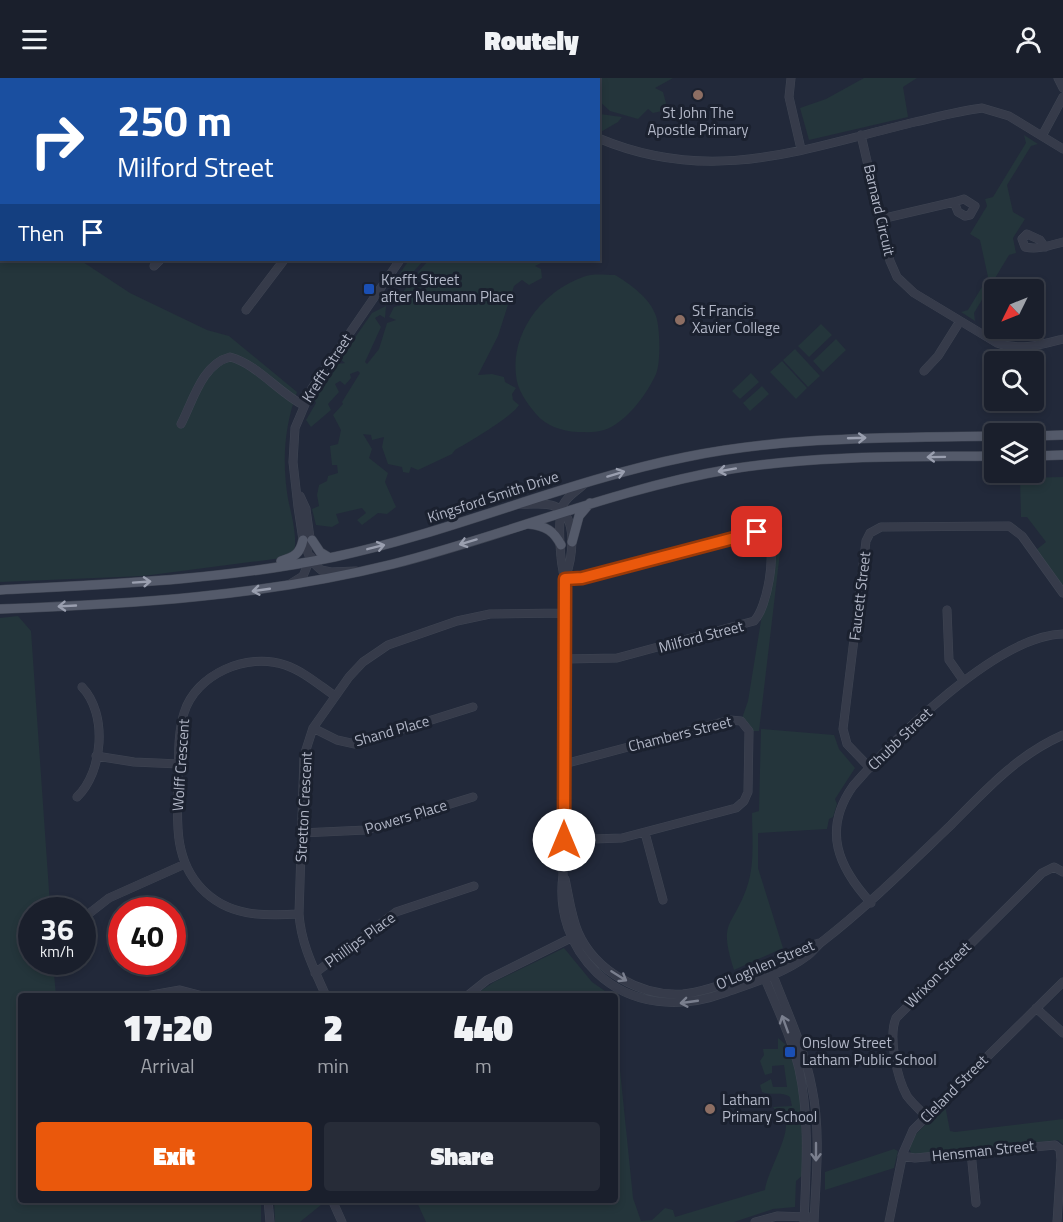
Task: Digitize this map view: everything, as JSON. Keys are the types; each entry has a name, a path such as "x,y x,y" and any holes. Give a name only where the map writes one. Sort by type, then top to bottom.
{"main road":[{"path":"1044,436 1063,435"},
{"name":"Kingsford Smith Drive","path":"0,590 179,579 250,572 330,558 421,536 584,484 686,457 783,442 984,436"},
{"path":"1,609 195,598 284,587 360,572 428,555 592,502 689,477 784,462 984,456"},
{"path":"1044,456 1063,456"},
{"path":"572,542 579,516 592,502"},
{"path":"524,524 548,528 556,536 561,546"},
{"path":"250,572 295,557 307,540 330,558"}],"street":[{"path":"791,78 789,97 801,149"},
{"path":"1058,78 1063,88"},
{"path":"1042,136 1063,97"},
{"path":"600,139 654,156 710,163 741,162 982,108 999,111 1063,149"},
{"name":"Barnard Circuit","path":"861,135 890,261 897,277 914,293 1007,347 1031,347 1063,339"},
{"path":"881,219 954,202"},
{"path":"1045,246 1063,242"},
{"path":"246,310 283,261"},
{"name":"Krefft Street","path":"311,561 293,462 295,428 303,405 399,261"},
{"path":"924,370 938,356 960,321"},
{"path":"181,424 207,372 218,361 230,357 246,364 280,392 303,405"},
{"path":"520,504 554,506 562,512 569,497 584,484"},
{"name":"O'Loghlen Street","path":"562,512 571,528 572,542 565,579 563,874 575,936 588,964 616,987 646,999 685,1004 707,999 773,975 807,957 821,942 871,903 1009,769 1031,751 1063,735"},
{"name":"O'Loghlen Street","path":"562,512 561,567 565,579"},
{"name":"Faucett Street","path":"870,768 847,744 843,729 866,541 872,531 881,527 1009,526 1022,536 1063,593"},
{"name":"Milford Street","path":"565,579 585,578 752,532 766,536 772,544 765,604 754,621 617,658 565,659"},
{"path":"284,587 303,576 311,561 321,570 331,573 346,570 360,572"},
{"path":"946,610 949,660 963,680"},
{"name":"Stretton Crescent","path":"325,993 300,932 299,914 304,756 313,728 363,662 388,645 476,616 565,613"},
{"name":"Chubb Street","path":"871,903 845,871 837,837 839,816 847,794 870,768 963,680 1011,651 1046,637 1063,634"},
{"name":"Wolff Crescent","path":"299,914 259,916 230,908 202,889 185,864 177,830 182,722 188,703 205,682 229,668 262,661 274,662 297,670 335,696"},
{"path":"77,797 88,784 96,756 96,712 88,694 82,687"},
{"name":"Shand Place","path":"313,728 337,740 355,744 473,706"},
{"name":"Chambers Street","path":"564,764 730,720 745,723 750,735 749,787 744,801 731,810 611,840 564,840"},
{"path":"96,756 134,762 179,764"},
{"name":"Powers Place","path":"301,832 345,833 366,830 473,797"},
{"path":"645,833 663,900"},
{"path":"96,908 109,898 185,864"},
{"name":"Wrixon Street","path":"926,1116 910,1099 904,1088 892,1043 896,1018 1042,873 1054,867 1063,872"},
{"name":"Phillips Place","path":"315,973 396,912 474,886"},
{"path":"471,993 487,980 575,936"},
{"name":"O'Loghlen Street","path":"575,936 607,969 633,985 651,991 693,992 761,970 821,942"},
{"path":"755,1222 777,1216 814,1220 816,1156 813,1091 801,1044 770,966"},
{"path":"761,970 792,1045 803,1092 806,1155 804,1220"},
{"name":"Cleland Street","path":"889,1222 902,1156 910,1134 1063,982"},
{"path":"163,993 180,990 192,993"},
{"path":"1036,1008 1063,1033"},
{"path":"803,1092 813,1091"},
{"name":"Hensman Street","path":"902,1156 915,1158 1044,1145 1058,1146 1062,1160 1057,1222"},
{"path":"971,1152 976,1203"},
{"path":"268,1203 270,1222"},
{"path":"333,1203 342,1222"}],"shaded area":[{"path":"600,78 673,78 655,88 663,92 666,103 662,111 653,113 648,109 638,119 610,111 600,102"},
{"path":"864,78 917,78 903,87 908,117 809,140 800,108 826,99"},
{"path":"600,114 622,117 600,132"},
{"path":"1024,135 1038,144 1031,146 1007,185 1013,212 1025,219 1013,238 1016,253 1009,255 995,279 987,279 980,240 970,234 987,206 985,199 993,197 1026,143"},
{"path":"0,261 82,261 130,293 207,330 229,336 297,392 289,419 285,458 286,485 295,534 295,546 291,554 282,558 143,576 0,582"},
{"path":"408,261 423,261 405,281 397,285 394,282"},
{"path":"428,261 545,261 535,266 541,269 542,278 529,285 522,280 514,286 498,336 478,375 492,374 504,377 505,382 516,388 512,394 513,400 519,405 500,422 452,454 418,470 411,467 409,473 403,472 402,467 388,464 382,447 384,437 372,440 371,435 363,434 372,449 369,458 388,473 385,482 396,507 387,514 378,513 362,525 357,520 366,513 362,508 336,514 339,523 332,527 316,525 312,509 319,506 317,495 319,485 327,481 328,476 338,473 337,465 332,465 330,446 338,444 341,430 333,415 343,404 342,402 360,373 358,371 350,374 351,378 345,385 340,381 335,384 339,392 328,404 331,410 311,427 306,420 316,403 314,399 337,364 345,363 340,359 372,313 386,306 385,318 380,315 375,318 381,327 365,362 367,364 379,349 387,323 396,320 389,317 394,307 402,305 405,300 403,292 412,280 419,278 418,272"},
{"path":"591,275 615,275 644,297 656,316 659,362 656,374 635,407 612,426 601,431 590,432 560,429 545,422 536,414 518,386 516,359 524,329 543,303 568,283"},
{"path":"984,284 984,296 974,313 975,321 961,312 968,310"},
{"path":"821,324 832,335 809,357 798,346"},
{"path":"836,339 846,350 823,372 813,361"},
{"path":"795,349 820,376 808,387 783,360"},
{"path":"782,361 807,388 796,399 770,372"},
{"path":"751,373 759,382 740,399 732,391"},
{"path":"762,386 769,394 750,411 743,403"},
{"path":"1044,477 1063,477 1063,588 1036,550 1046,542 1027,517 1021,517 1020,483 1044,483"},
{"path":"774,515 774,533 783,527 759,731 753,731 750,735 741,721 748,701 772,553 771,538 764,530 758,529 758,517"},
{"path":"18,616 31,631 49,897 18,897 18,975 54,975 56,993 18,993 18,1203 261,1203 261,1222 0,1222 0,618"},
{"path":"761,729 834,735 839,749 855,768 835,799 837,804 833,817 829,819 827,829 758,833 758,868 783,948 734,970 729,954 727,933 750,878 752,813 759,811"},
{"path":"564,948 592,982 608,993 478,993 494,982"},
{"path":"778,1038 789,1048 797,1073 802,1129 803,1175 796,1181 795,1207 773,1209 734,1222 426,1222 417,1203 618,1203 618,1050 633,1198 641,1221 652,1220 665,1208 673,1210 675,1217 765,1190 786,1127 785,1122 773,1107 792,1106 790,1097 784,1094 762,1092 760,1085 771,1079 773,1087 787,1087 784,1065 772,1066 772,1073 765,1075 760,1061 764,1055 763,1049 778,1049"},
{"path":"945,1105 950,1131 955,1132 1063,1119 1063,1144 1058,1140 916,1155 911,1153 909,1148 913,1137"},
{"path":"894,1149 898,1151 894,1168 825,1190 825,1172"},
{"path":"274,1203 323,1203 300,1222 275,1222"}],"place":[{"name":"St John The Apostle Primary","path":"698,95"},
{"name":"Krefft Street after Neumann Place","path":"369,289"},
{"name":"St Francis Xavier College","path":"680,320"},
{"name":"Onslow Street Latham Public School","path":"790,1052"},
{"name":"Latham Primary School","path":"710,1109"}],"route":[{"path":"564,840 565,579 582,578 757,532"}]}
